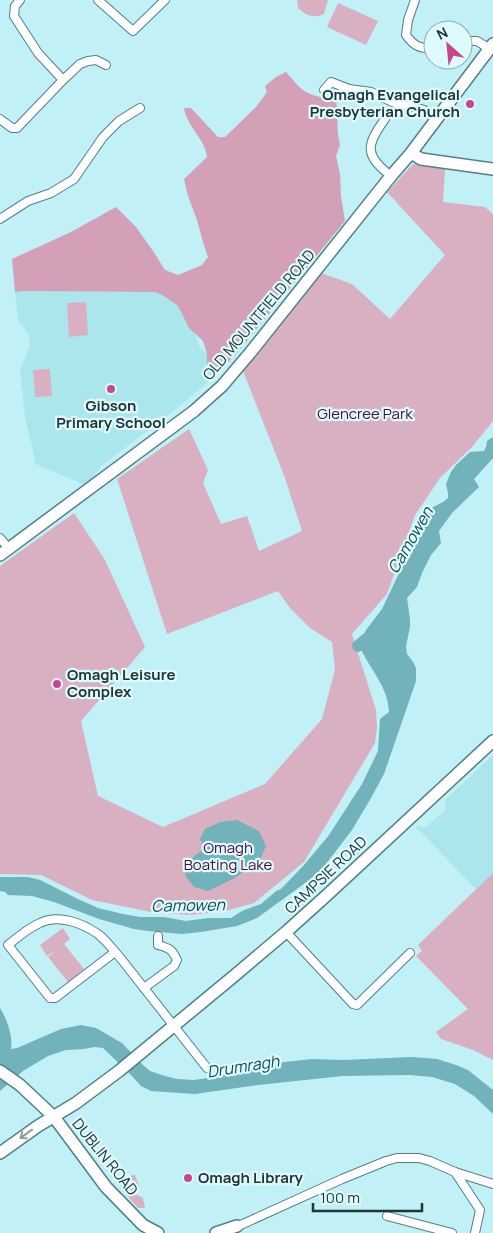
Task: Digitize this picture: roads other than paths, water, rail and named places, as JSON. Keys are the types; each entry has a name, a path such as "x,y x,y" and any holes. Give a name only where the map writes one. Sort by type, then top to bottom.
{"street":[{"path":"20,0 15,6 14,16 38,53 63,80"},
{"path":"98,0 133,31 159,2"},
{"path":"415,0 408,20 406,35 413,44 423,47"},
{"path":"473,41 491,47"},
{"name":"OLD MOUNTFIELD ROAD","path":"4,552 190,415 222,386 411,153 491,47"},
{"path":"0,119 12,128 17,128 80,64 96,60 106,65"},
{"path":"324,90 331,82 349,89 371,92 399,105 424,110 436,119"},
{"path":"0,219 28,201 51,193 74,179 103,137 119,121 140,108"},
{"path":"385,119 371,142 371,154 376,164 391,176"},
{"path":"411,153 421,159 493,169"},
{"path":"0,538 4,552"},
{"name":"CAMPSIE ROAD","path":"0,1153 38,1126 76,1103 174,1026 286,932 493,741"},
{"path":"115,952 55,998 50,998 8,944 41,922 60,919 79,924 98,934 115,952 207,1068"},
{"path":"286,932 352,1004 357,1005 410,953"},
{"path":"144,988 174,966 176,960 174,953 168,948 158,945 158,936"},
{"name":"DUBLIN ROAD","path":"0,1071 20,1085 54,1117 106,1187 143,1225 158,1233"},
{"path":"216,1233 232,1229 386,1160 397,1158 419,1158 493,1184"},
{"path":"455,1172 480,1210 475,1233"},
{"path":"387,1216 452,1233"}],"waterway":[{"name":"Camowen","path":"358,646 376,631"}],"place":[{"name":"Omagh Evangelical Presbyterian Church","path":"470,104"},
{"name":"Gibson Primary School","path":"111,389"},
{"name":"Omagh Leisure Complex","path":"57,684"},
{"name":"Omagh Library","path":"188,1178"}],"park label":[{"name":"Glencree Park","path":"365,414"},
{"name":"Omagh Boating Lake","path":"228,856"}],"water label":[{"name":"Drumragh","path":"243,1066"}]}
